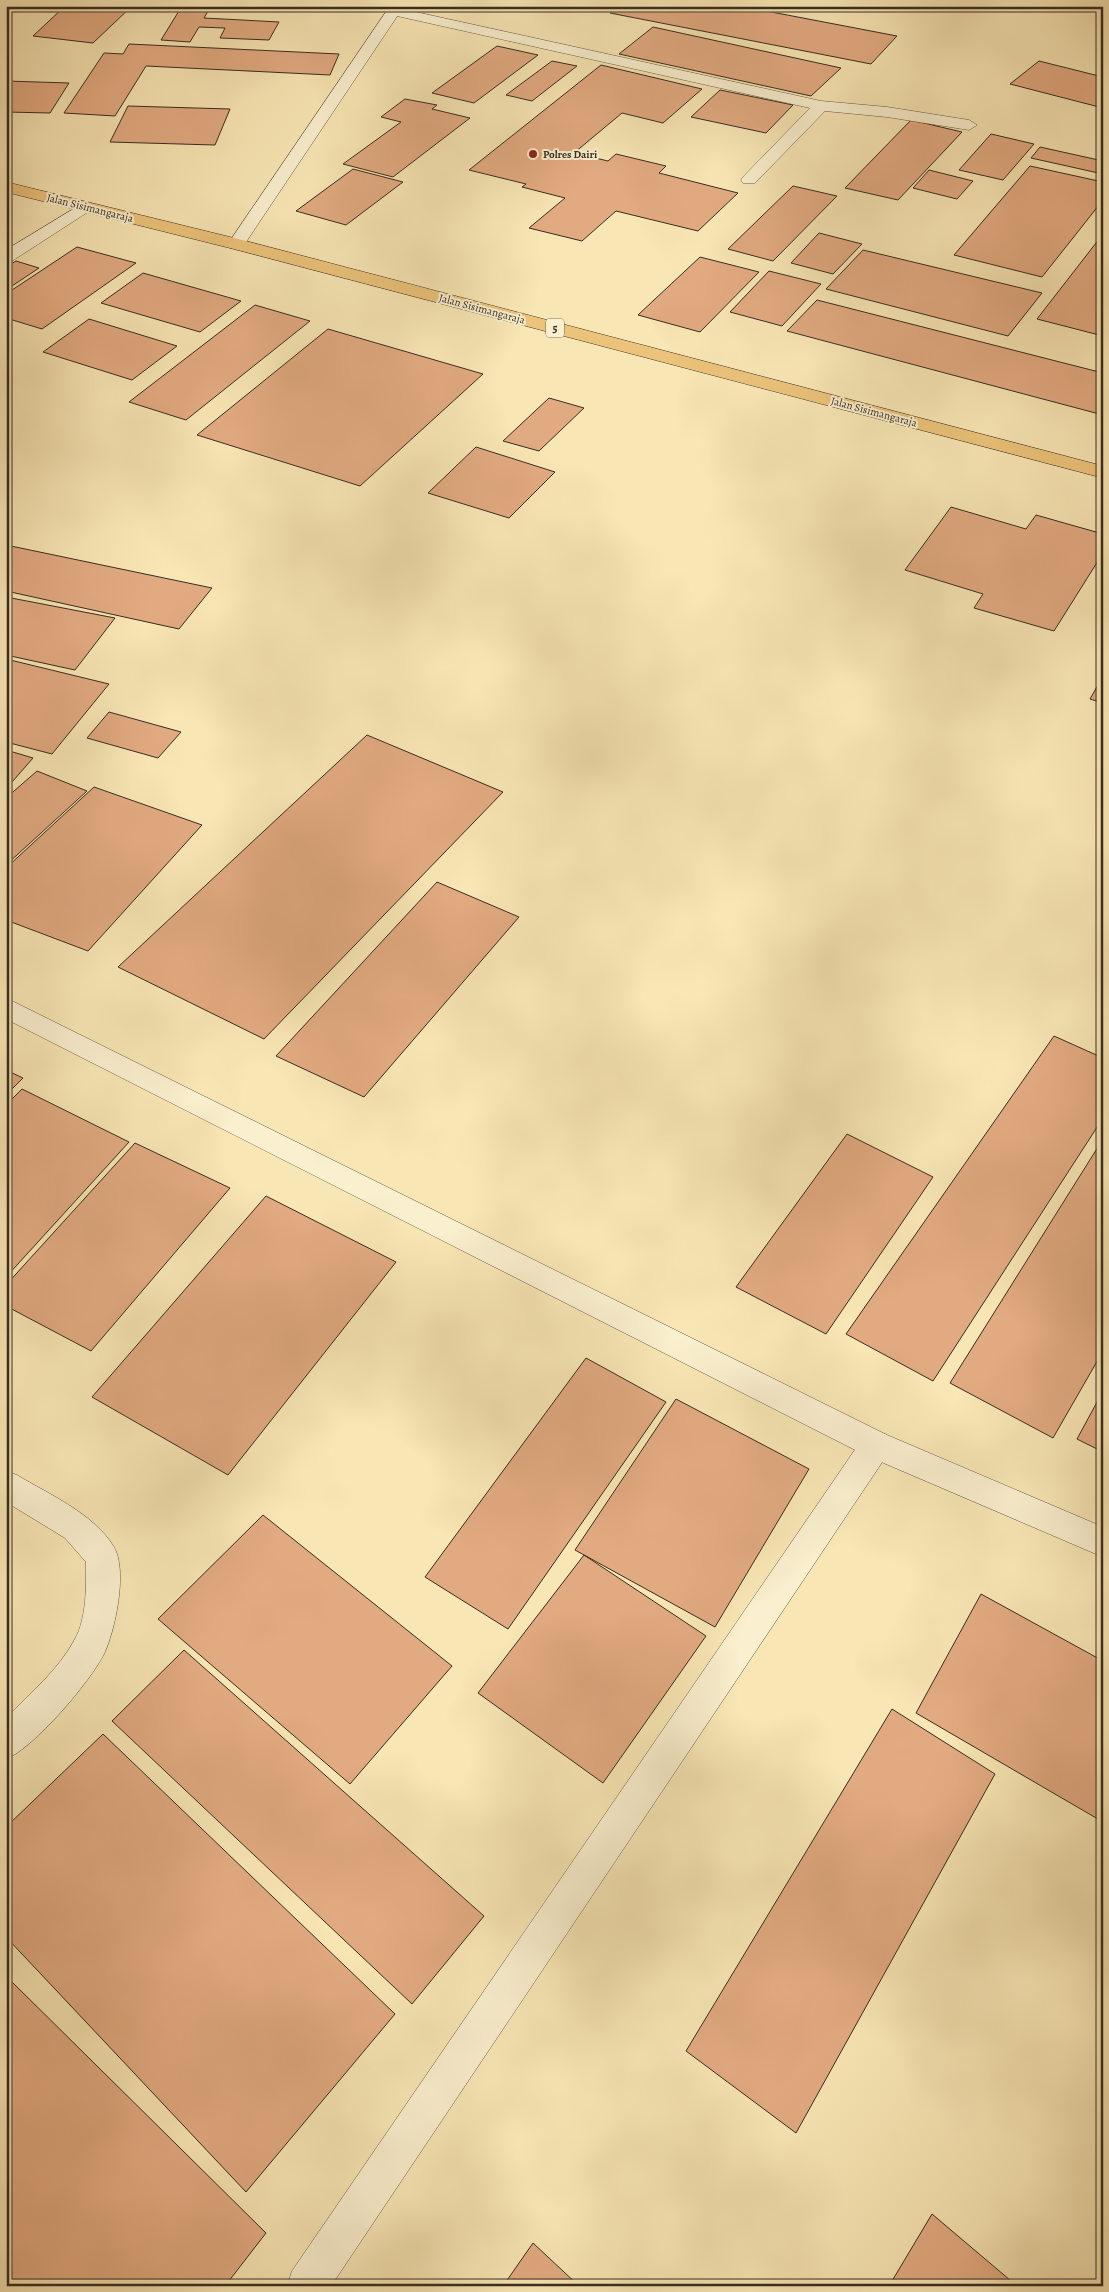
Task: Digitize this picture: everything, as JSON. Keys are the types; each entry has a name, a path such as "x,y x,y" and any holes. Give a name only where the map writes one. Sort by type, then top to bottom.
{"highway":[{"name":"Jalan Sisimangaraja","path":"6,187 236,244 1103,472"}],"street":[{"path":"236,244 395,8 821,106 887,112 969,125"},
{"path":"749,180 821,106"},
{"path":"6,257 85,207"},
{"path":"6,1006 876,1445 1103,1542"},
{"path":"307,2286 876,1445"},
{"path":"6,1485 76,1528 102,1558 103,1597 91,1645 59,1689 6,1742"}],"building":[{"path":"65,6 132,6 93,43 33,36"},
{"path":"182,6 211,6 204,18 279,22 269,40 220,38 225,28 199,27 190,42 161,40"},
{"path":"618,6 740,6 897,36 871,64 610,13"},
{"path":"653,27 841,68 811,96 619,54"},
{"path":"129,44 339,54 330,75 146,66 115,116 64,113 104,53 123,54"},
{"path":"497,46 538,55 474,103 432,93"},
{"path":"552,61 577,66 532,101 506,95"},
{"path":"1039,61 1103,77 1103,108 1010,84"},
{"name":"Polres Dairi","path":"601,65 702,89 663,123 622,113 574,153 608,161 616,154 666,166 659,173 738,193 698,231 616,211 582,241 529,228 565,198 522,187 526,184 469,170"},
{"path":"6,81 69,83 50,113 6,112"},
{"path":"720,90 793,105 766,133 691,117"},
{"path":"405,99 437,105 432,109 470,118 393,177 343,164 401,122 381,117"},
{"path":"128,106 230,109 215,145 110,142"},
{"path":"911,120 962,132 898,200 845,188"},
{"path":"991,134 1034,144 1003,180 959,170"},
{"path":"1040,147 1103,161 1103,174 1031,158"},
{"path":"1030,166 1103,182 1103,200 1042,277 954,255"},
{"path":"353,169 403,182 346,225 296,211"},
{"path":"929,170 973,181 957,199 913,188"},
{"path":"793,186 837,196 773,261 728,249"},
{"path":"819,233 862,244 833,274 791,263"},
{"path":"1103,234 1103,336 1037,319"},
{"path":"77,247 136,263 42,329 6,318 6,294"},
{"path":"863,250 1042,293 1008,336 826,289"},
{"path":"700,257 759,272 700,332 638,315"},
{"path":"16,261 39,268 6,290 6,267"},
{"path":"769,271 821,284 782,326 730,312"},
{"path":"143,273 241,301 200,332 101,303"},
{"path":"817,300 1103,373 1103,415 787,331"},
{"path":"255,305 310,321 186,420 129,402"},
{"path":"89,319 177,346 132,380 43,352"},
{"path":"328,329 483,374 360,486 197,435"},
{"path":"549,398 584,408 539,451 503,441"},
{"path":"476,447 555,472 509,518 428,493"},
{"path":"951,507 1026,529 1036,515 1103,534 1103,553 1054,631 974,608 983,594 905,570"},
{"path":"6,545 212,588 179,629 6,591"},
{"path":"6,597 115,618 75,670 6,655"},
{"path":"6,659 109,684 52,754 6,742"},
{"path":"1103,676 1103,703 1090,699"},
{"path":"109,712 181,732 158,758 87,738"},
{"path":"367,735 503,792 264,1039 118,967"},
{"path":"6,750 33,758 6,789"},
{"path":"37,771 87,791 6,865 6,798"},
{"path":"94,787 202,825 88,951 6,920 6,868"},
{"path":"437,882 519,917 364,1097 276,1056"},
{"path":"1054,1036 1103,1058 1103,1118 933,1381 846,1334"},
{"path":"6,1070 23,1078 6,1095"},
{"path":"22,1089 129,1142 7,1276 6,1105"},
{"path":"847,1134 933,1177 826,1334 736,1287"},
{"path":"1103,1139 1103,1351 1053,1438 950,1383"},
{"path":"135,1143 230,1188 91,1351 6,1306 6,1285"},
{"path":"266,1196 396,1262 228,1475 92,1397"},
{"path":"586,1358 666,1402 508,1629 425,1577"},
{"path":"1103,1391 1103,1452 1077,1439"},
{"path":"676,1399 809,1469 715,1627 575,1550"},
{"path":"263,1515 452,1666 350,1784 158,1619"},
{"path":"584,1555 706,1636 603,1783 478,1693"},
{"path":"981,1594 1103,1661 1103,1822 916,1713"},
{"path":"184,1650 484,1916 412,2004 112,1721"},
{"path":"892,1709 995,1774 796,2133 686,2051"},
{"path":"103,1734 395,2014 246,2192 6,1937 6,1827"},
{"path":"6,1976 266,2233 225,2286 17,2286 6,2274"},
{"path":"932,2214 1017,2286 889,2286"},
{"path":"533,2243 579,2286 503,2286"}],"place":[{"name":"Polres Dairi","path":"533,154"}]}
